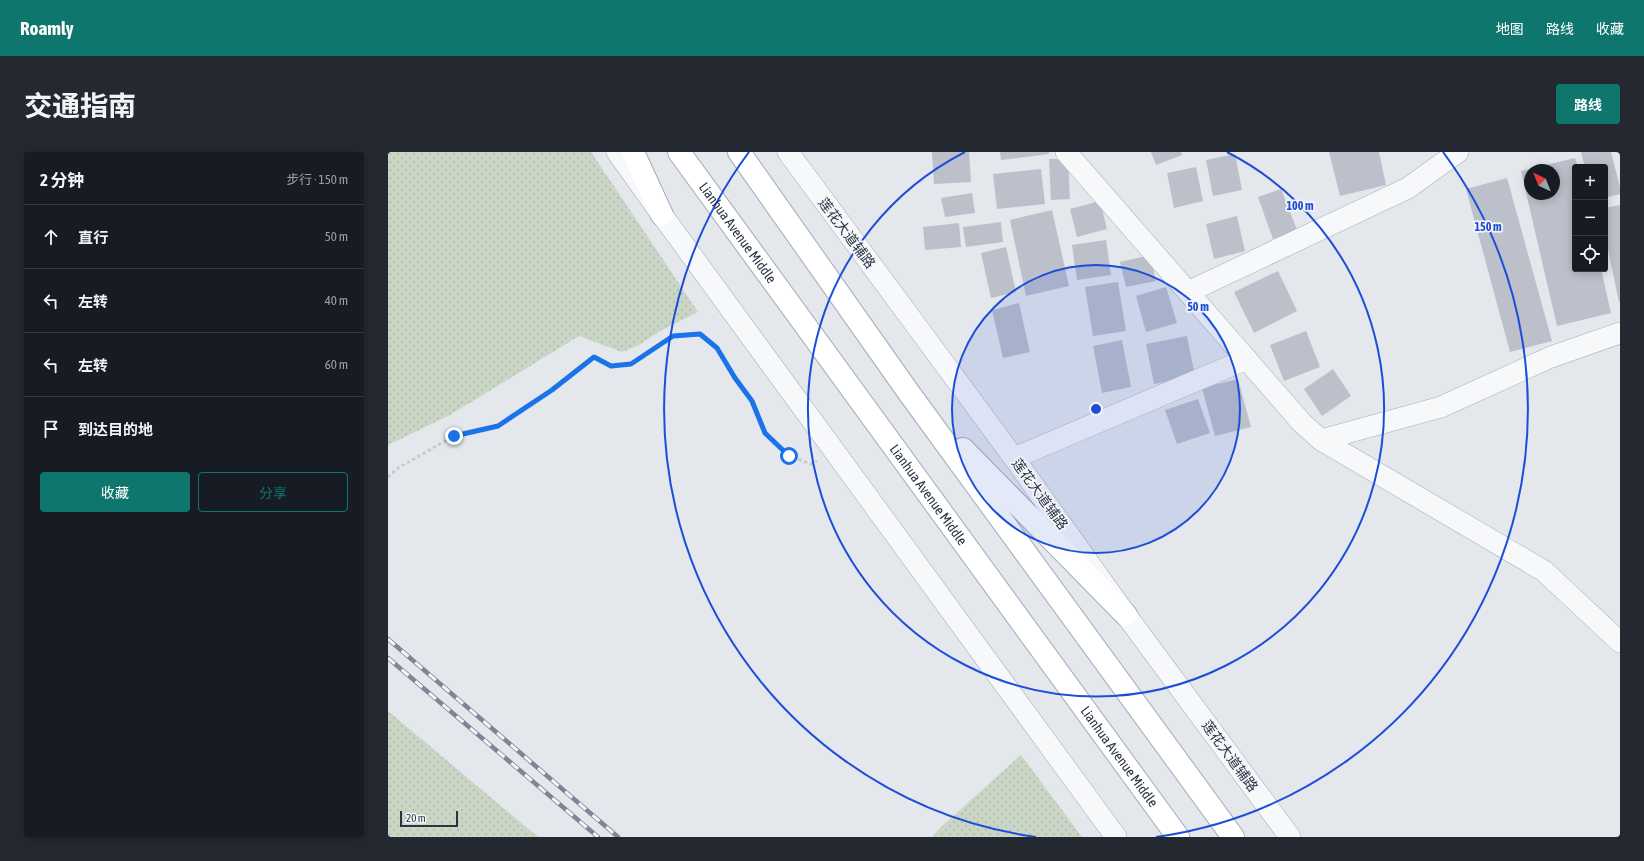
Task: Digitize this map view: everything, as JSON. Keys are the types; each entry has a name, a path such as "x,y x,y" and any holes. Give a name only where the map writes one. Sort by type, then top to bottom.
{"main road":[{"path":"633,152 662,215"},
{"name":"Lianhua Avenue Middle","path":"679,152 1178,837"},
{"path":"739,152 909,393 1233,837"},
{"path":"909,393 1126,615"}],"street":[{"path":"617,152 1116,837"},
{"name":"莲花大道辅路","path":"788,152 1014,458 1126,615 1290,837"},
{"path":"1066,152 1302,423 1321,440 1544,571 1620,642"},
{"path":"1188,292 1408,188 1458,152"},
{"path":"1321,440 1441,406 1551,357 1620,333"},
{"path":"1014,458 1247,359"}],"path":[{"path":"388,477 398,468 454,436 498,426 552,390 594,357 611,366 631,364 673,336 700,334 717,348 735,378 752,401 765,433 789,456 810,464 836,454"}],"green space":[{"path":"388,152 591,152 698,312 662,330 639,345 622,352 579,336 450,415 388,445"},
{"path":"388,711 538,837 388,837"},
{"path":"1021,755 1082,837 932,837 941,827"}],"building":[{"path":"932,152 969,152 971,182 934,184"},
{"path":"1000,152 1049,152 1049,154 1001,160"},
{"path":"1151,152 1181,152 1182,155 1156,165"},
{"path":"1329,152 1379,152 1386,185 1340,196"},
{"path":"1581,152 1611,152 1620,187 1620,194 1608,197 1608,164 1584,164"},
{"path":"1235,154 1242,190 1213,196 1206,160"},
{"path":"1575,158 1577,164 1572,164 1572,272 1602,272 1611,313 1557,326 1528,200 1560,200 1560,164 1550,164"},
{"path":"1049,159 1068,159 1070,199 1051,200"},
{"path":"1196,167 1203,201 1174,208 1167,173"},
{"path":"1041,169 1045,204 997,209 993,174"},
{"path":"1524,170 1524,184 1521,171"},
{"path":"1507,178 1552,341 1510,352 1466,189"},
{"path":"1281,189 1297,230 1273,239 1258,197"},
{"path":"972,193 975,213 945,217 941,198"},
{"path":"1100,201 1107,229 1077,237 1070,209"},
{"path":"1620,205 1620,302 1608,249 1608,207"},
{"path":"1052,210 1069,286 1026,296 1010,220"},
{"path":"1237,216 1245,251 1214,259 1206,224"},
{"path":"1001,222 1003,242 966,247 963,227"},
{"path":"959,223 961,247 925,250 923,227"},
{"path":"1106,240 1111,275 1077,280 1072,245"},
{"path":"1006,247 1016,292 991,298 981,253"},
{"path":"1150,255 1156,281 1126,287 1120,262"},
{"path":"1278,271 1297,311 1254,333 1234,292"},
{"path":"1118,282 1126,331 1093,336 1085,287"},
{"path":"1166,287 1177,323 1146,332 1136,296"},
{"path":"1019,303 1030,352 1003,358 992,310"},
{"path":"1306,331 1320,367 1284,381 1270,345"},
{"path":"1187,336 1195,376 1154,384 1146,344"},
{"path":"1122,340 1131,387 1102,393 1093,346"},
{"path":"1333,369 1351,396 1322,416 1304,389"},
{"path":"1238,379 1251,427 1215,436 1202,388"},
{"path":"1198,399 1210,433 1177,444 1165,410"}],"railway":[{"path":"388,639 618,837"},
{"path":"388,658 598,837"}],"route":[{"path":"454,436 498,426 552,390 594,357 611,366 631,364 673,336 700,334 717,348 735,378 752,401 765,433 789,456"}]}
